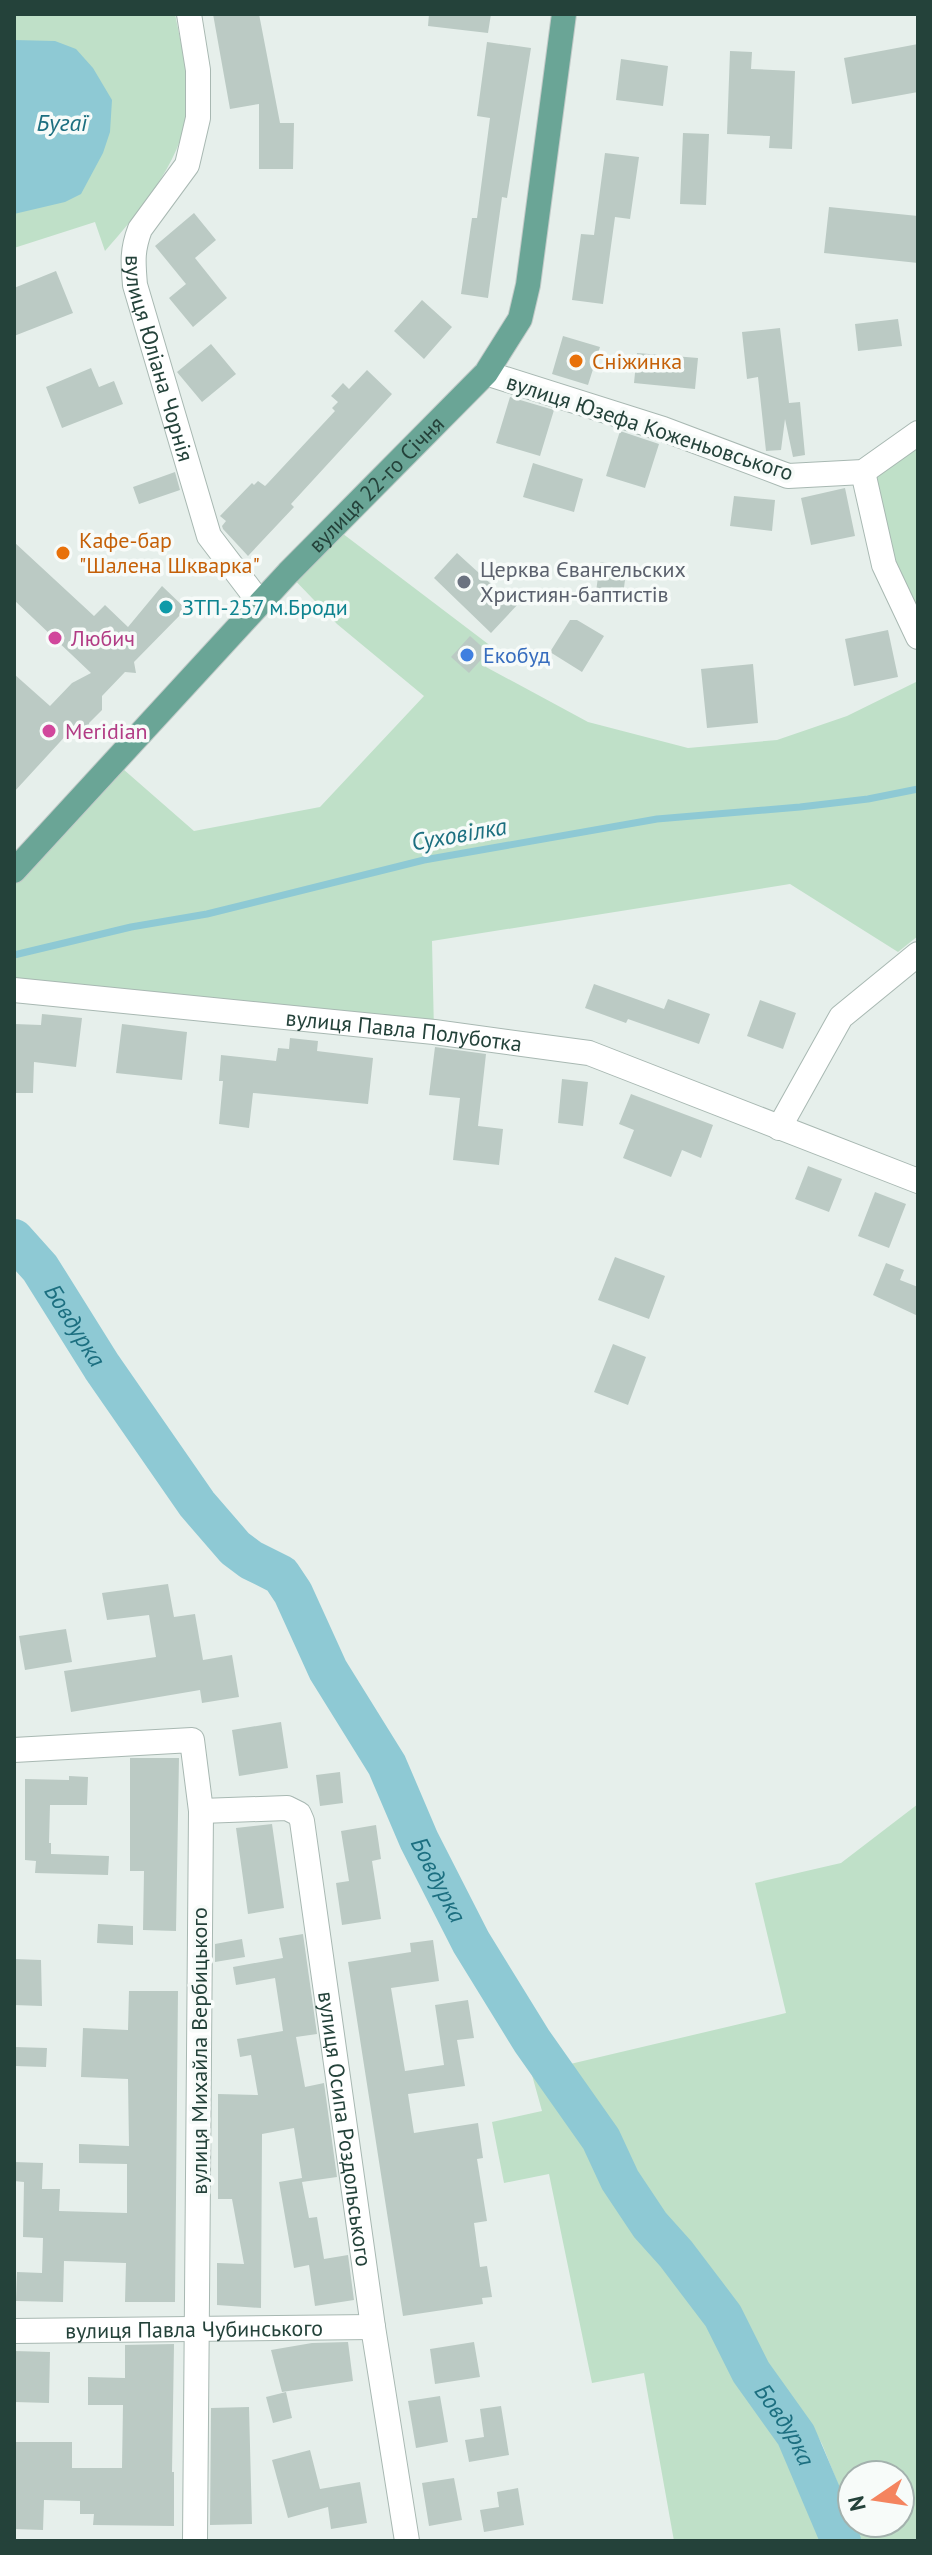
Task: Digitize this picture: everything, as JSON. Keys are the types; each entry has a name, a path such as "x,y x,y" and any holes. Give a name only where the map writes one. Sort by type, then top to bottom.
{"main road":[{"name":"вулиця 22-го Січня","path":"14,871 260,603 486,373 520,319 525,296 564,14"}],"street":[{"name":"вулиця Юліана Чорнія","path":"189,14 198,70 198,118 187,165 140,229 132,249 135,285 209,536 260,603"},
{"name":"вулиця Юзефа Коженьовського","path":"486,373 663,429 788,476 863,472"},
{"path":"918,433 863,472 884,565 918,637"},
{"path":"779,1128 841,1017 918,954"},
{"name":"вулиця Павла Полуботка","path":"14,990 434,1032 589,1053 918,1181"},
{"name":"вулиця Михайла Вербицького","path":"14,1750 192,1740 201,1811 195,2541"},
{"name":"вулиця Осипа Роздольського","path":"201,1811 287,1808 299,1814 302,1821 373,2327 407,2541"},
{"name":"вулиця Павла Чубинського","path":"14,2331 373,2327"}],"green space":[{"path":"14,14 175,14 188,88 183,132 156,187 105,251 95,222 14,248"},
{"path":"918,440 918,637 864,477"},
{"path":"334,527 496,650 486,667 588,722 688,748 777,740 847,716 918,681 918,936 898,952 790,884 432,941 434,1032 14,990 14,871 115,762 194,831 320,807 424,696 337,624 288,573"},
{"path":"14,1226 58,1283 202,1501 238,1541 285,1570 298,1589 347,1690 394,1762 463,1911 524,2010 607,2133 640,2192 718,2288 747,2343 805,2427 836,2494 836,2539 855,2541 674,2541 644,2373 592,2383 549,2174 504,2183 492,2122 542,2111 524,2046 506,2022 445,1920 380,1770 322,1676 287,1598 276,1583 230,1554 177,1490 98,1373 45,1287 14,1250"},
{"path":"918,1804 918,2541 859,2539 916,2539 916,2459 836,2459 836,2479 810,2422 764,2362 737,2310 643,2192 610,2131 566,2065 786,2013 755,1883 841,1863"}],"water":[{"name":"Бугаї","path":"14,40 55,41 76,49 93,68 112,100 110,132 103,153 81,194 65,202 14,214"}],"building":[{"path":"213,14 259,14 280,123 294,123 293,169 259,169 259,104 230,109"},
{"path":"429,14 491,14 488,33 428,26"},
{"path":"487,42 531,48 507,198 502,197 488,298 461,294 472,218 477,218 490,118 477,116"},
{"path":"918,44 918,92 852,104 844,58"},
{"path":"730,51 752,52 751,69 795,71 792,149 769,148 770,136 727,134"},
{"path":"621,59 668,66 663,106 616,100"},
{"path":"683,133 709,134 706,205 680,204"},
{"path":"605,153 639,157 630,219 615,217 603,304 572,300 581,234 594,235"},
{"path":"829,207 918,216 918,263 824,253"},
{"path":"194,213 216,240 195,258 227,298 193,327 169,298 186,284 155,246"},
{"path":"56,271 73,313 14,336 14,288"},
{"path":"422,300 452,327 424,359 394,331"},
{"path":"898,319 902,346 858,351 855,324"},
{"path":"780,328 789,403 800,402 805,455 793,457 785,419 781,450 766,451 758,377 747,379 742,332"},
{"name":"Сніжинка","path":"563,336 600,347 588,385 552,374"},
{"path":"211,344 236,374 202,402 177,372"},
{"path":"637,353 698,358 695,389 634,383"},
{"path":"91,368 99,387 114,381 123,404 62,428 46,387"},
{"path":"367,370 392,394 291,504 294,507 248,556 223,529 226,521 220,516 252,483 254,485 258,481 265,486 335,411 332,408 338,402 331,396 343,383 349,389"},
{"path":"510,397 554,410 540,456 496,443"},
{"path":"620,431 659,444 645,488 606,476"},
{"path":"533,463 583,479 574,512 523,497"},
{"path":"175,472 180,490 139,504 133,487"},
{"path":"845,488 855,536 811,545 801,498"},
{"path":"734,496 775,500 772,531 730,526"},
{"path":"14,542 94,616 105,605 128,627 162,586 186,609 134,662 136,673 125,672 102,696 102,710 89,723 90,738 70,731 14,792 14,674 50,706 72,683 91,673 14,600"},
{"path":"457,553 502,594 505,591 519,603 491,633 434,578"},
{"path":"600,562 627,565 623,595 596,592"},
{"path":"570,620 577,620 604,636 582,672 550,652"},
{"path":"888,630 898,677 854,686 845,639"},
{"path":"470,636 488,652 469,673 451,657"},
{"path":"753,664 758,723 707,728 701,669"},
{"path":"594,984 664,1009 668,999 710,1014 699,1044 628,1019 626,1023 585,1008"},
{"path":"760,1000 796,1013 783,1049 747,1036"},
{"path":"42,1014 82,1018 76,1067 34,1062 33,1093 14,1093 14,1024 41,1025"},
{"path":"122,1024 187,1032 182,1080 116,1073"},
{"path":"290,1038 318,1041 317,1051 373,1058 368,1104 253,1093 249,1128 219,1124 223,1081 219,1081 221,1055 276,1061 278,1048 289,1049"},
{"path":"435,1047 486,1054 478,1126 503,1129 499,1165 453,1160 460,1098 429,1095"},
{"path":"562,1079 588,1082 583,1126 558,1123"},
{"path":"631,1094 713,1125 701,1158 682,1150 671,1177 623,1158 634,1130 619,1124"},
{"path":"808,1166 842,1179 829,1212 795,1199"},
{"path":"875,1192 906,1204 889,1248 858,1236"},
{"path":"615,1257 665,1276 649,1319 598,1300"},
{"path":"886,1263 904,1270 900,1280 918,1287 918,1316 873,1295"},
{"path":"613,1344 646,1357 628,1405 594,1392"},
{"path":"168,1584 174,1617 195,1614 203,1660 232,1655 239,1697 202,1703 200,1690 71,1712 64,1671 156,1657 149,1615 107,1620 102,1593"},
{"path":"66,1629 72,1662 25,1670 19,1636"},
{"path":"281,1722 288,1768 239,1776 232,1730"},
{"path":"130,1758 179,1758 176,1931 143,1930 144,1871 130,1871"},
{"path":"340,1772 343,1803 320,1806 316,1775"},
{"path":"69,1776 88,1777 87,1805 50,1805 51,1854 109,1856 108,1875 35,1873 36,1861 25,1860 25,1779 69,1780"},
{"path":"272,1824 284,1908 248,1914 236,1828"},
{"path":"376,1825 381,1859 372,1861 381,1919 342,1925 336,1883 349,1881 341,1831"},
{"path":"98,1924 133,1926 133,1945 97,1943"},
{"path":"303,1934 317,2034 296,2037 305,2087 324,2083 337,2177 302,2182 309,2218 317,2217 324,2259 348,2255 354,2300 315,2306 309,2265 294,2268 279,2182 302,2178 294,2128 262,2134 261,2308 217,2305 217,2263 244,2264 232,2199 218,2199 218,2094 258,2095 251,2055 240,2057 237,2039 283,2031 275,1978 236,1985 233,1967 283,1958 279,1938"},
{"path":"242,1939 245,1957 215,1962 215,1944"},
{"path":"433,1940 439,1981 391,1988 405,2071 444,2065 435,2005 468,2000 474,2038 457,2040 465,2086 408,2094 414,2133 478,2123 483,2158 477,2159 487,2221 474,2223 480,2267 487,2266 492,2297 482,2298 483,2304 403,2316 348,1962 411,1952 410,1943"},
{"path":"14,1959 41,1960 42,2006 14,2005"},
{"path":"129,1991 178,1991 175,2302 125,2302 126,2263 64,2261 63,2302 16,2301 17,2272 42,2273 43,2238 23,2237 24,2182 14,2181 14,2162 43,2163 42,2189 60,2189 59,2211 127,2213 127,2164 79,2163 79,2144 129,2146 128,2079 81,2077 83,2028 128,2030"},
{"path":"14,2047 47,2048 46,2067 14,2066"},
{"path":"348,2342 353,2381 282,2392 271,2350 312,2343"},
{"path":"474,2342 480,2377 435,2384 430,2349"},
{"path":"174,2344 174,2526 93,2525 94,2514 80,2514 80,2501 44,2500 43,2530 14,2529 14,2442 72,2442 72,2468 122,2468 123,2405 88,2405 88,2377 125,2378 125,2345"},
{"path":"14,2351 50,2352 49,2403 14,2402"},
{"path":"286,2392 292,2418 273,2423 266,2397"},
{"path":"440,2396 448,2442 416,2448 408,2401"},
{"path":"501,2406 509,2455 469,2462 465,2440 484,2437 480,2409"},
{"path":"249,2407 252,2524 210,2525 211,2408"},
{"path":"310,2450 320,2489 360,2482 367,2523 331,2529 328,2507 288,2518 272,2460"},
{"path":"454,2478 462,2520 429,2526 422,2483"},
{"path":"518,2488 524,2525 484,2532 480,2510 499,2507 497,2492"}],"waterway":[{"name":"Суховілка","path":"14,955 131,927 207,914 424,860 657,819 800,807 918,789"},
{"name":"Бовдурка","path":"14,1239 40,1268 102,1367 197,1504 235,1548 281,1575 293,1593 328,1670 387,1765 419,1840 471,1942 532,2041 601,2139 620,2180 650,2225 723,2316 751,2372 796,2435 841,2541"}],"place":[{"name":"Сніжинка","path":"576,361"},
{"name":"Кафе-бар \"Шалена Шкварка\"","path":"63,553"},
{"name":"Церква Євангельских Християн-баптистів","path":"464,582"},
{"name":"ЗТП-257 м.Броди","path":"166,607"},
{"name":"Любич","path":"55,638"},
{"name":"Екобуд","path":"467,655"},
{"name":"Meridian","path":"49,731"}]}
